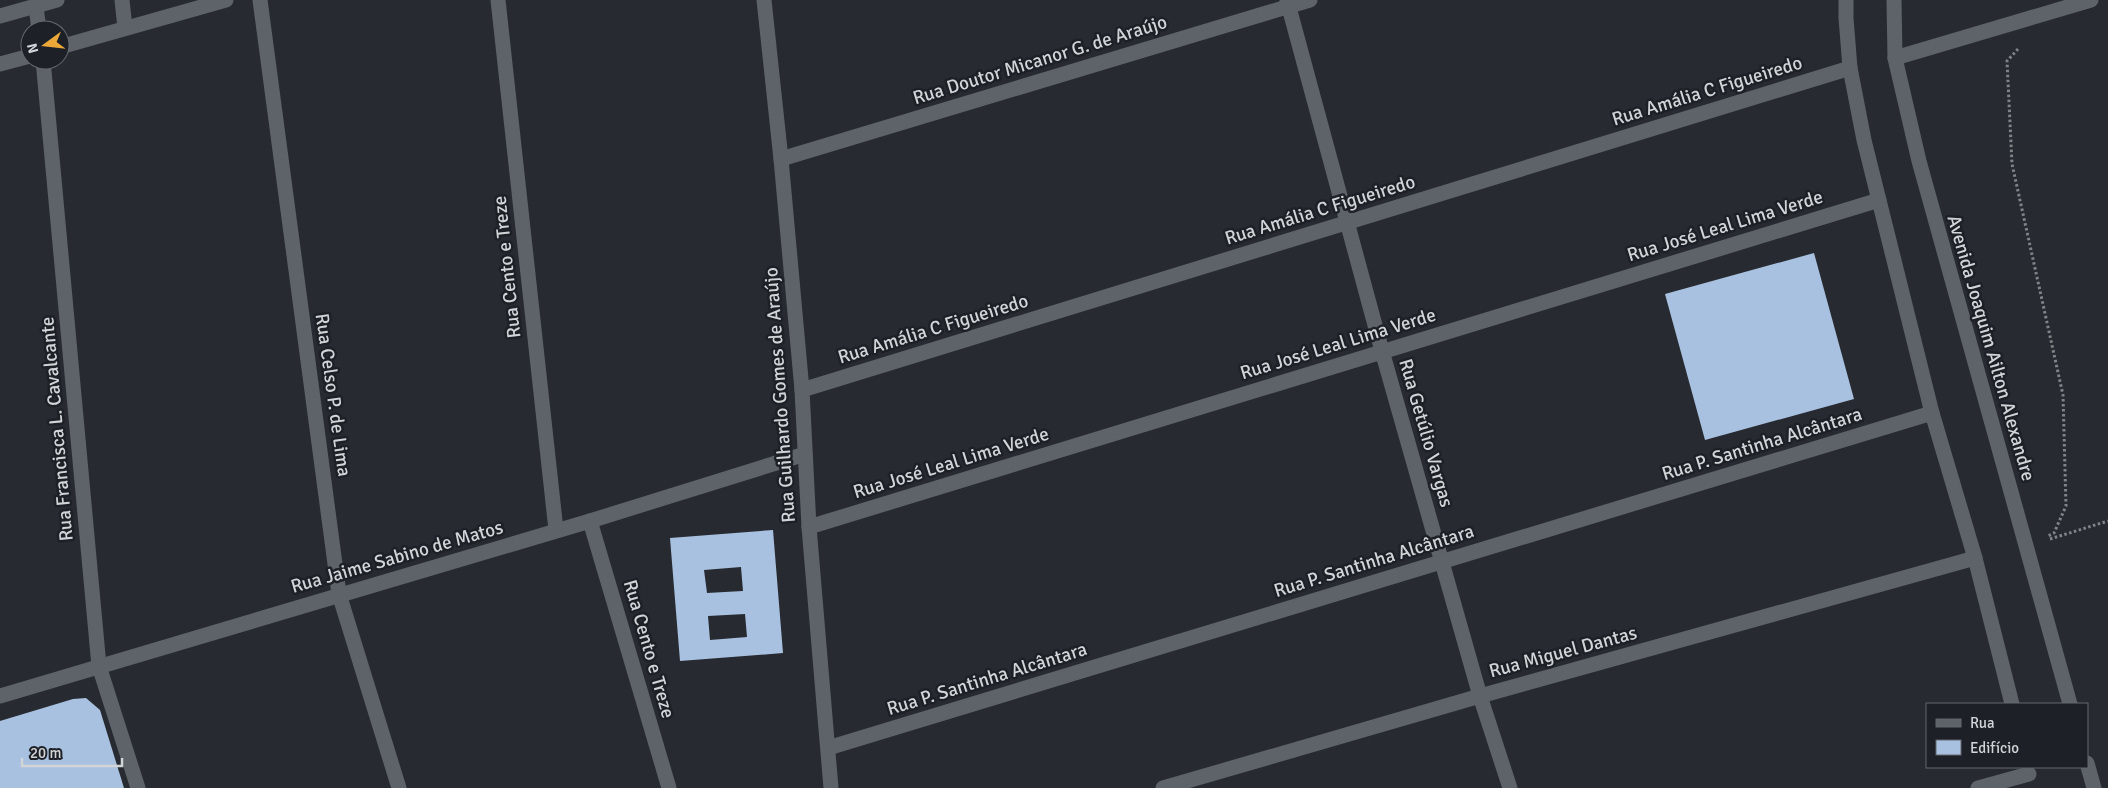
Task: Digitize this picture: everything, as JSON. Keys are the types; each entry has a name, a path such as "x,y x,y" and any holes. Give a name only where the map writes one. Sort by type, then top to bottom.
{"street":[{"path":"0,16 57,0"},
{"path":"122,0 125,28"},
{"path":"70,44 226,0"},
{"name":"Rua Celso P. de Lima","path":"260,0 339,594 399,788"},
{"name":"Rua Cento e Treze","path":"498,0 556,530"},
{"name":"Rua Doutor Micanor G. de Araújo","path":"781,158 1288,3 1310,0"},
{"path":"1846,0 1850,68 1864,140 1932,413 1975,558 2012,703"},
{"name":"Avenida Joaquim Ailton Alexandre","path":"1894,0 1895,58 1918,162 2070,703"},
{"path":"1895,58 2091,0"},
{"name":"Rua Guilhardo Gomes de Araújo","path":"767,1 802,390 809,527 832,788"},
{"name":"Rua Getúlio Vargas","path":"1288,3 1382,352 1480,696 1510,788"},
{"path":"36,7 38,20"},
{"path":"0,64 20,59"},
{"name":"Rua Amália C Figueiredo","path":"802,390 1850,68"},
{"name":"Rua Francisca L. Cavalcante","path":"44,70 99,666 138,788"},
{"name":"Rua José Leal Lima Verde","path":"809,527 1879,200"},
{"name":"Rua P. Santinha Alcântara","path":"828,748 1932,413"},
{"name":"Rua Jaime Sabino de Matos","path":"0,696 590,521 805,454"},
{"name":"Rua Cento e Treze","path":"590,521 669,788"},
{"name":"Rua Miguel Dantas","path":"1163,788 1480,696 1975,558"},
{"path":"2088,767 2094,788"},
{"path":"1978,788 2030,776"}],"path":[{"path":"2020,46 2007,61 2012,164 2063,395 2066,506 2054,533 2026,546"},
{"path":"2026,546 2108,521"}],"building":[{"path":"1814,253 1854,399 1705,440 1665,294"},
{"path":"773,530 783,653 680,661 670,538","holes":["741,567 743,591 707,593 704,570","745,614 747,637 710,640 708,616"]},
{"path":"86,698 100,710 124,788 0,788 0,721 73,699"}]}
